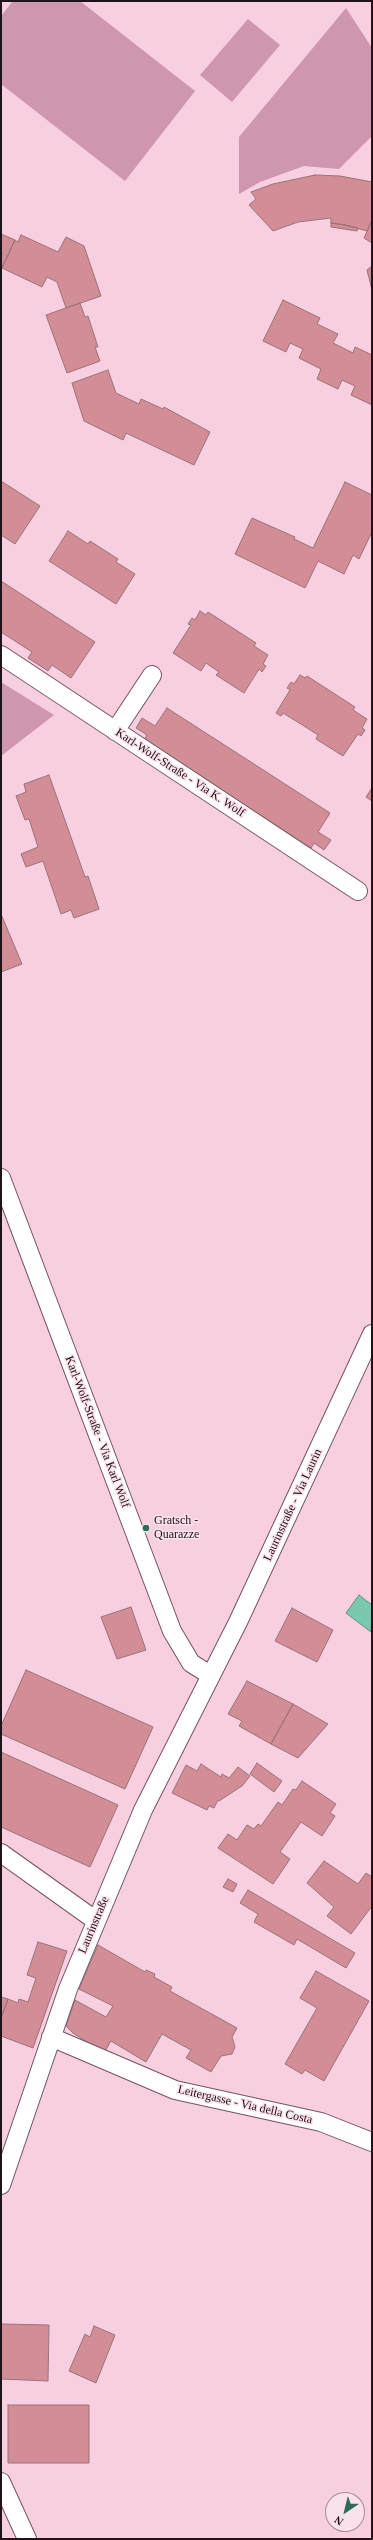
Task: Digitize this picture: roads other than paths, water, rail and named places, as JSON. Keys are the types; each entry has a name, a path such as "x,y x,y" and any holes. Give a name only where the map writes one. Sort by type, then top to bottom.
{"street":[{"name":"Karl-Wolf-Straße - Via K. Wolf","path":"1,655 358,891"},
{"path":"116,731 152,675"},
{"name":"Karl-Wolf-Straße - Via Karl Wolf","path":"1,1178 172,1631 191,1663 210,1675"},
{"name":"Laurinstraße - Via Laurin","path":"210,1675 238,1622 372,1334"},
{"name":"Laurinstraße","path":"1,2185 52,2037 95,1920 143,1810 210,1675"},
{"path":"1,1853 95,1920"},
{"name":"Leitergasse - Via della Costa","path":"52,2037 175,2090 321,2122 372,2142"},
{"path":"1,2482 27,2539"}],"place":[{"name":"Gratsch - Quarazze","path":"146,1528"}]}
